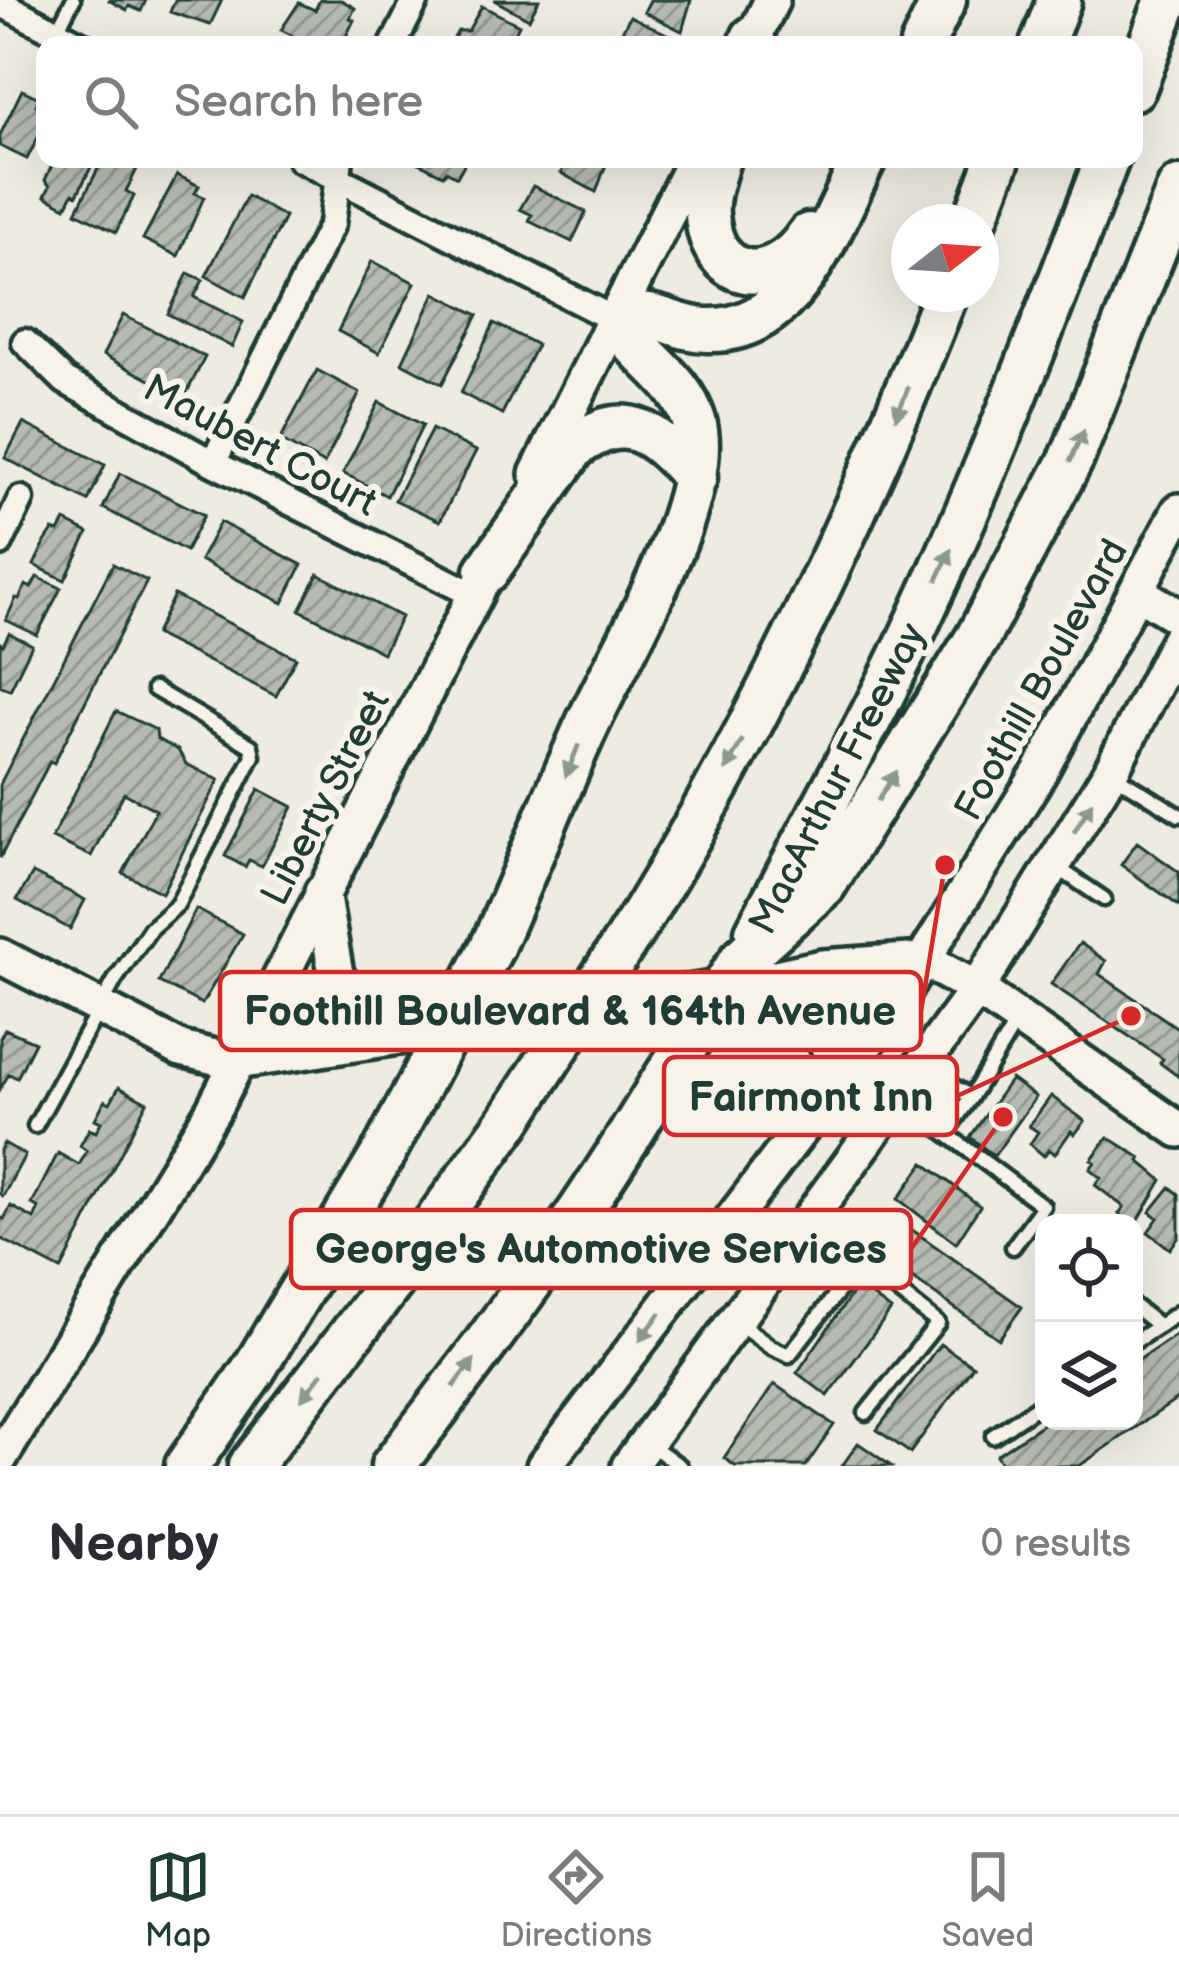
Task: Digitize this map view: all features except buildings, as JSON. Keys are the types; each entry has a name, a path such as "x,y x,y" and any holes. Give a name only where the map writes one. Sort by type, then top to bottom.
{"highway":[{"path":"926,36 944,0"},
{"path":"1045,36 1059,0"},
{"path":"1143,64 1167,0"},
{"path":"716,168 706,210 714,248 726,262 745,272 765,272 784,264 801,248 856,168"},
{"path":"187,1466 264,1352 383,1154 492,947 677,533 695,477 695,424 666,375 632,347 616,321 639,312 710,331 731,328 770,309 801,278 857,168"},
{"path":"981,204 995,168"},
{"name":"MacArthur Freeway","path":"393,1466 541,1268 740,972 951,550 1034,352 1104,168"},
{"path":"740,972 824,885 956,676 1045,514 1089,419 1179,188"},
{"path":"250,1466 507,1124 642,916 801,626 939,312"},
{"path":"481,583 574,447 589,436 638,428 656,436 695,477"}],"street":[{"path":"398,36 416,0"},
{"path":"0,3 64,36"},
{"path":"213,463 332,224 338,168 616,321"},
{"name":"Liberty Street","path":"0,1458 213,1110 691,168"},
{"name":"Maubert Court","path":"25,341 64,381 213,463 481,583"},
{"path":"0,543 21,499"},
{"name":"Foothill Boulevard","path":"544,1466 824,1101 924,960 1040,772 1179,511"},
{"path":"1138,592 1179,617"},
{"path":"638,1454 977,989 1110,772 1179,638"},
{"path":"322,892 332,962 352,1000 423,1032"},
{"path":"0,956 181,1048 236,1063 740,972 924,960 977,989 1179,1130"},
{"path":"740,972 781,989 812,1016 829,1048 831,1070 824,1101"}],"lane":[{"path":"56,32 73,0"},
{"path":"35,1126 100,1007 151,928 177,905 253,756 250,746 154,689"},
{"path":"1110,772 1179,814"},
{"path":"1054,865 1104,899"},
{"path":"946,1133 1019,1019"},
{"path":"921,1067 971,1097"},
{"path":"899,1098 1042,1205 1013,1247"},
{"path":"809,1221 938,1323 866,1413"},
{"path":"736,1321 789,1355 862,1261"},
{"path":"1143,1336 1179,1312"},
{"path":"1143,1313 1159,1326"},
{"path":"993,1436 1035,1408"},
{"path":"638,1454 680,1466"}],"place":[{"name":"Foothill Boulevard & 164th Avenue","path":"945,865"},
{"name":"Fairmont Inn","path":"1131,1016"},
{"name":"George's Automotive Services","path":"1003,1117"}]}
